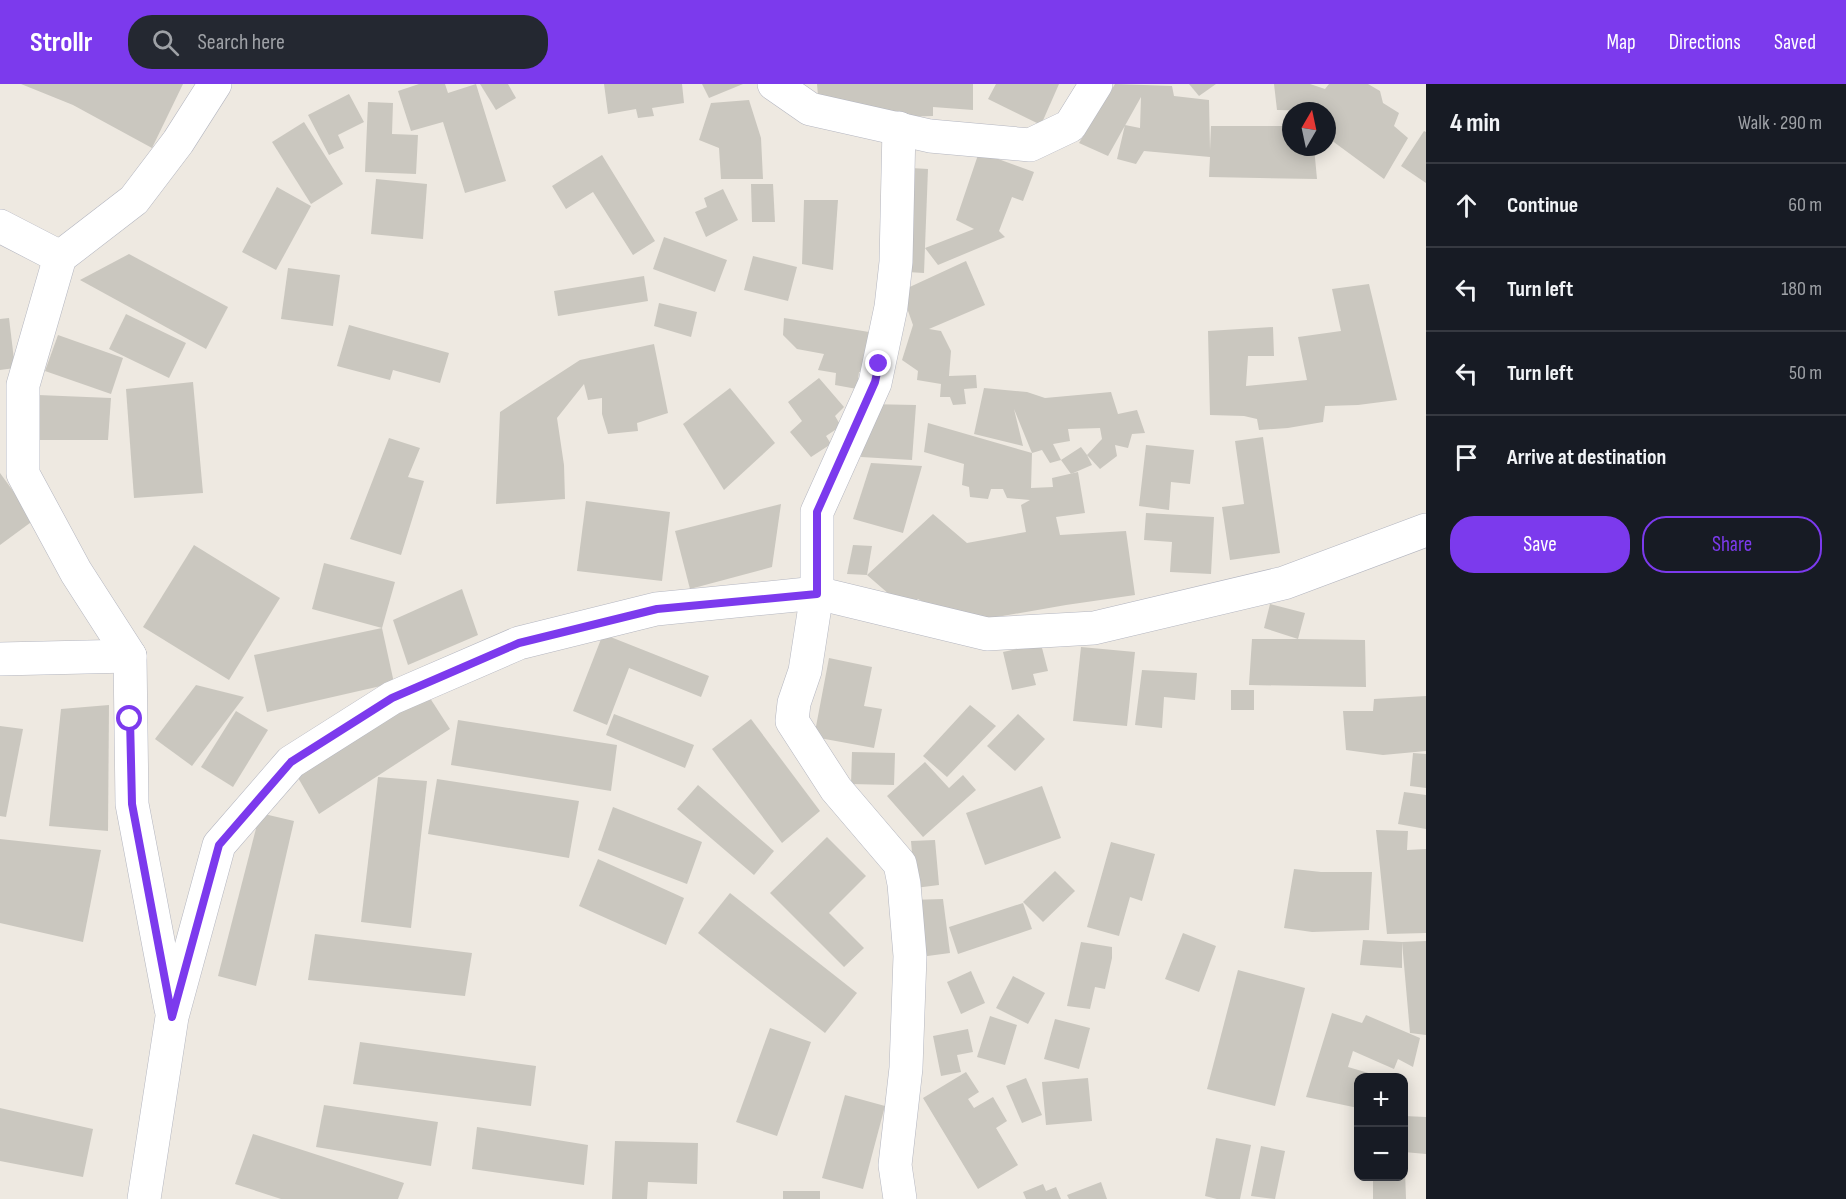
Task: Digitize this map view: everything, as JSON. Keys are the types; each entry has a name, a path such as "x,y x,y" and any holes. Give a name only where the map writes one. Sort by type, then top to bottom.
{"street":[{"path":"172,1017 132,804 130,656 76,572 23,474 23,385 60,257 134,200 178,142 215,84"},
{"path":"774,84 899,128 930,136 1030,145 1070,126 1096,84"},
{"path":"899,128 896,262 891,307 875,382 817,512 817,594 805,671 794,703 792,721 836,789 900,864 904,884 910,956 906,1068 896,1165 900,1199"},
{"path":"0,226 60,257"},
{"path":"144,1199 172,1017 219,845 291,762 392,698 519,643 657,609 817,594 987,634 1094,628 1284,583 1426,530"},
{"path":"0,659 130,656"}],"building":[{"path":"21,84 183,84 152,148 73,105"},
{"path":"419,84 445,84 448,93 476,84 506,181 465,193 443,122 411,131 398,91"},
{"path":"480,84 508,84 516,98 496,110"},
{"path":"604,84 682,84 684,103 652,108 654,116 638,118 636,109 608,114"},
{"path":"702,84 743,84 709,98"},
{"path":"817,84 973,84 973,110 933,107 933,116 867,118 818,96"},
{"path":"996,84 1059,84 1041,125 988,99"},
{"path":"1115,84 1172,86 1174,96 1209,100 1210,150 1211,126 1282,126 1282,156 1315,156 1317,179 1209,177 1210,157 1144,151 1136,164 1117,159 1125,126 1108,156 1079,143","holes":["1141,97 1140,128 1125,125"]},
{"path":"1189,84 1216,84 1199,96"},
{"path":"1274,84 1310,84 1325,89 1329,84 1368,84 1380,91 1383,103 1399,113 1394,126 1408,138 1384,179 1336,144 1336,102 1282,102 1282,110 1277,110"},
{"path":"349,94 364,122 338,135 344,148 329,155 308,115"},
{"path":"749,100 761,138 763,179 721,179 719,148 699,140 711,103"},
{"path":"368,102 393,103 392,134 418,135 416,174 365,172"},
{"path":"304,122 343,184 311,204 272,142"},
{"path":"1424,131 1426,132 1426,183 1401,166"},
{"path":"979,152 1034,172 1023,201 1012,197 999,231 1005,237 938,265 925,248 974,229 956,220"},
{"path":"602,155 655,241 633,255 593,192 566,209 552,186"},
{"path":"911,168 928,169 924,273 907,272"},
{"path":"376,179 427,184 423,239 371,234"},
{"path":"751,184 773,184 775,222 752,222"},
{"path":"277,187 311,206 276,270 242,252"},
{"path":"723,189 738,220 706,237 695,212 707,207 704,198"},
{"path":"804,200 838,200 833,270 802,264"},
{"path":"664,237 727,260 715,292 653,269"},
{"path":"129,254 228,307 206,349 80,280"},
{"path":"753,256 797,267 788,301 744,290"},
{"path":"966,261 985,305 929,329 941,331 951,351 949,376 976,375 977,388 964,389 966,404 953,405 950,397 940,397 941,384 917,380 918,371 902,360 913,325 901,291"},
{"path":"288,268 340,275 333,326 281,319"},
{"path":"644,276 648,301 558,316 554,291"},
{"path":"1369,284 1397,400 1325,406 1323,422 1288,428 1259,430 1257,419 1244,416 1210,415 1208,331 1273,327 1274,356 1248,356 1246,386 1307,380 1298,337 1341,331 1332,289"},
{"path":"659,303 697,312 691,337 654,326"},
{"path":"126,314 186,343 169,378 109,349"},
{"path":"9,318 15,368 0,370 0,319"},
{"path":"784,318 875,333 868,372 859,372 857,389 835,385 836,373 818,370 824,354 797,349 783,335"},
{"path":"349,325 449,353 440,383 393,370 390,380 337,366"},
{"path":"58,335 123,358 111,394 45,371"},
{"path":"654,344 668,413 637,423 638,431 608,434 602,414 602,398 588,400 584,384 557,418 564,465 565,499 496,504 500,412 580,360"},
{"path":"819,378 844,407 835,416 841,426 826,436 831,444 811,457 790,432 802,421 788,402"},
{"path":"193,382 203,493 134,498 126,389"},
{"path":"730,388 775,443 724,490 683,424"},
{"path":"984,388 1027,392 1045,398 1111,392 1118,414 1137,410 1145,433 1132,434 1128,448 1115,445 1117,456 1100,469 1087,455 1102,439 1100,428 1068,429 1070,441 1053,444 1061,460 1050,463 1042,450 1032,453 1014,409 1023,446 974,434"},
{"path":"38,395 111,398 108,440 33,440"},
{"path":"866,404 916,405 912,460 861,457"},
{"path":"928,423 1032,453 1031,488 1053,487 1052,478 1078,472 1085,513 1056,517 1060,535 1126,531 1135,595 980,620 929,605 918,599 905,608 867,575 933,514 967,543 1026,532 1021,505 1030,500 1007,498 1003,489 991,489 988,499 970,497 969,487 962,485 964,464 924,452"},
{"path":"1263,437 1280,553 1230,560 1222,507 1244,504 1235,441"},
{"path":"389,438 420,448 408,477 424,481 401,555 350,539"},
{"path":"1146,445 1194,450 1190,484 1171,482 1169,510 1139,506"},
{"path":"1081,447 1092,465 1071,474 1061,460"},
{"path":"871,463 922,466 903,533 853,519"},
{"path":"0,473 34,520 0,545"},
{"path":"586,501 670,512 662,581 577,571"},
{"path":"781,504 772,567 690,589 675,531"},
{"path":"1146,513 1214,517 1211,574 1170,572 1172,542 1144,540"},
{"path":"194,545 280,598 229,680 143,627"},
{"path":"853,545 872,546 867,575 847,574"},
{"path":"324,563 395,582 382,628 312,609"},
{"path":"462,589 478,635 408,665 393,620"},
{"path":"1270,604 1305,613 1298,639 1264,628"},
{"path":"382,628 394,683 267,712 254,655"},
{"path":"603,634 709,676 701,697 629,668 607,725 573,711"},
{"path":"1252,639 1365,640 1366,687 1249,685"},
{"path":"1041,644 1048,671 1033,674 1036,685 1012,690 1003,652"},
{"path":"1081,647 1135,652 1127,726 1073,721"},
{"path":"829,658 872,667 864,706 882,709 874,748 814,737"},
{"path":"1142,670 1197,673 1195,700 1164,697 1162,728 1135,725"},
{"path":"196,685 244,697 192,766 155,739"},
{"path":"1231,690 1254,690 1254,710 1231,710"},
{"path":"428,695 450,729 319,814 297,776"},
{"path":"1426,696 1426,751 1383,755 1346,750 1343,711 1373,711 1374,699"},
{"path":"109,705 108,831 49,826 61,709"},
{"path":"970,705 996,726 947,777 923,756"},
{"path":"236,711 268,730 233,787 201,767"},
{"path":"614,714 694,745 685,768 606,735"},
{"path":"1018,714 1045,739 1015,771 987,746"},
{"path":"751,719 820,811 782,843 712,749"},
{"path":"458,720 617,745 611,791 451,765"},
{"path":"0,726 23,729 6,817 0,816"},
{"path":"852,752 895,753 894,785 851,784"},
{"path":"1413,753 1426,754 1426,788 1410,786"},
{"path":"925,762 949,788 963,775 976,790 923,837 887,796"},
{"path":"378,777 427,781 411,928 361,922"},
{"path":"437,779 579,801 569,858 428,834"},
{"path":"698,785 774,851 754,875 677,809"},
{"path":"1042,786 1061,838 985,865 966,813"},
{"path":"1404,792 1426,795 1426,829 1398,824"},
{"path":"613,807 702,842 687,884 598,850"},
{"path":"260,813 294,821 256,986 218,976"},
{"path":"1376,830 1408,831 1407,850 1426,849 1426,933 1387,934"},
{"path":"827,837 866,876 829,913 864,948 844,967 770,893"},
{"path":"0,839 101,850 83,942 0,923"},
{"path":"935,840 939,885 915,888 911,841"},
{"path":"1111,842 1155,854 1142,901 1130,897 1119,936 1087,927"},
{"path":"598,859 684,898 666,945 579,906"},
{"path":"1294,869 1321,872 1372,872 1369,930 1312,932 1284,928"},
{"path":"1055,871 1075,891 1043,922 1023,902"},
{"path":"730,893 857,993 825,1033 698,933"},
{"path":"943,899 950,953 920,957 910,900"},
{"path":"1023,903 1032,929 958,954 949,927"},
{"path":"1183,933 1216,946 1199,992 1165,979"},
{"path":"315,934 472,953 465,996 308,980"},
{"path":"1363,940 1402,942 1402,968 1360,965"},
{"path":"1426,941 1426,1035 1410,1033 1402,942"},
{"path":"1081,942 1112,947 1112,958 1105,989 1095,987 1090,1009 1067,1006"},
{"path":"1238,970 1305,988 1275,1106 1207,1089"},
{"path":"971,971 985,1003 961,1014 947,982"},
{"path":"1013,976 1045,993 1028,1024 996,1008"},
{"path":"1332,1013 1362,1023 1366,1015 1420,1038 1413,1067 1398,1059 1394,1069 1353,1051 1348,1067 1368,1073 1354,1073 1354,1107 1306,1097"},
{"path":"990,1016 1017,1025 1005,1065 977,1057"},
{"path":"1055,1019 1090,1028 1079,1069 1044,1059"},
{"path":"770,1028 811,1042 777,1136 736,1122"},
{"path":"968,1029 973,1052 957,1055 961,1072 941,1076 933,1036"},
{"path":"360,1042 536,1066 531,1106 353,1084"},
{"path":"966,1072 979,1092 968,1099 974,1108 993,1097 1007,1121 996,1128 1018,1165 978,1189 923,1098"},
{"path":"1026,1078 1042,1115 1022,1123 1006,1086"},
{"path":"1088,1078 1092,1121 1046,1125 1042,1082"},
{"path":"845,1095 885,1106 863,1189 822,1178"},
{"path":"324,1105 438,1122 431,1166 316,1147"},
{"path":"0,1108 93,1129 83,1177 0,1161"},
{"path":"1408,1116 1426,1117 1426,1154 1408,1152"},
{"path":"477,1127 588,1145 584,1185 472,1169"},
{"path":"253,1134 404,1183 398,1199 281,1199 235,1184"},
{"path":"1216,1138 1251,1145 1240,1199 1217,1199 1205,1196"},
{"path":"615,1141 698,1143 697,1184 648,1182 647,1199 612,1199"},
{"path":"1261,1146 1285,1151 1275,1199 1251,1196"},
{"path":"1373,1181 1405,1181 1406,1199 1373,1199"},
{"path":"1101,1182 1107,1199 1069,1199 1067,1195"},
{"path":"1043,1184 1046,1191 1056,1187 1061,1199 1026,1199 1023,1192"},
{"path":"783,1191 820,1191 820,1199 783,1199"}],"route":[{"path":"130,719 132,804 172,1017 219,845 291,762 392,698 519,643 657,609 817,594 817,512 875,382 879,364"}]}
